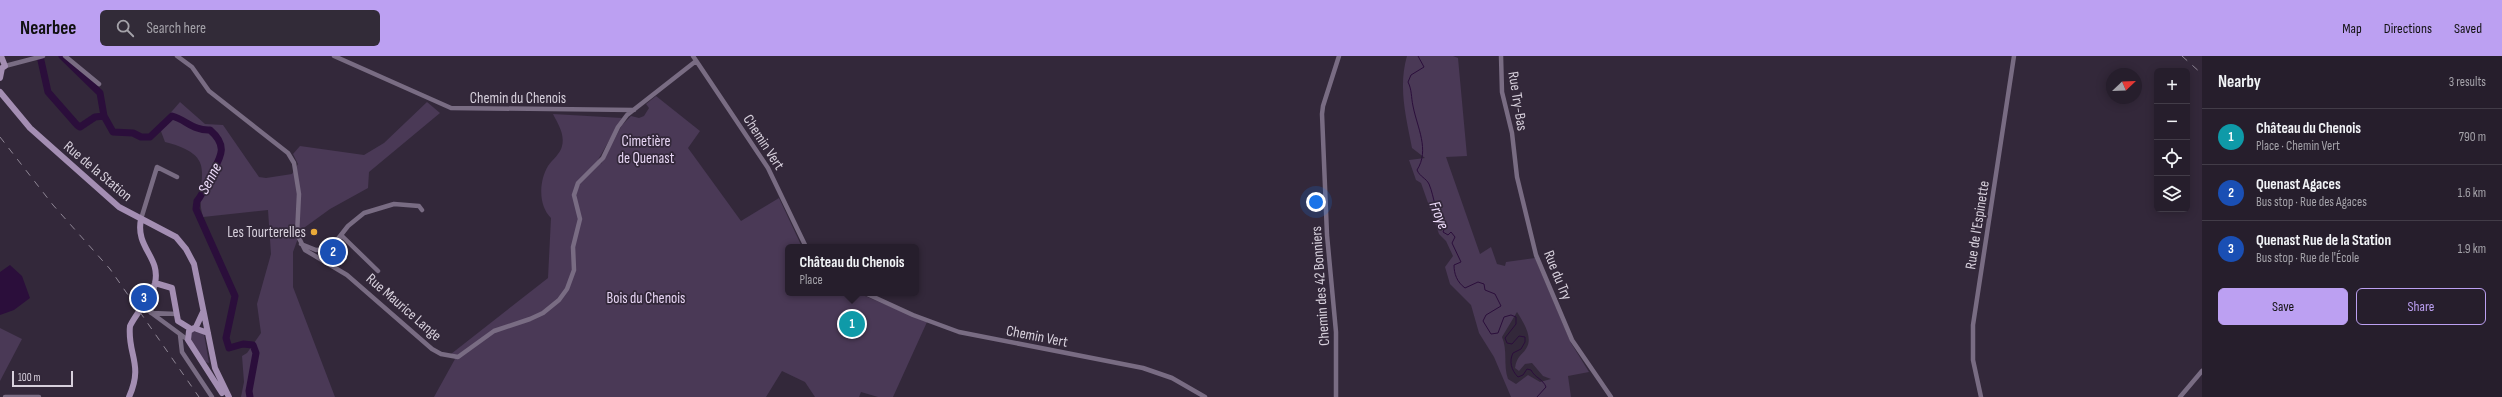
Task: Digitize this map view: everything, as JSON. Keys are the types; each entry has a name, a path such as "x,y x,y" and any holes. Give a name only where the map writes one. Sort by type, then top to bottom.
{"street":[{"path":"0,78 2,56"},
{"path":"2,66 41,56"},
{"path":"66,56 99,84"},
{"path":"177,56 192,67 209,91 288,154 294,163 299,194 297,229 301,244 316,250 330,249"},
{"name":"Chemin du Chenois","path":"334,56 438,104 451,108 634,110"},
{"name":"Chemin des 42 Bonniers","path":"1336,397 1337,352 1327,230 1322,114 1323,106 1339,56"},
{"name":"Rue Try-Bas","path":"1501,56 1502,92 1514,150"},
{"name":"Rue de l'Espinette","path":"1981,397 1973,360 1973,325 2014,56"},
{"path":"634,110 695,58"},
{"name":"Chemin Vert","path":"695,58 768,168 805,244"},
{"name":"Rue de la Station","path":"0,92 30,128 44,142 119,207 141,219 140,238 153,262 155,283"},
{"name":"Rue Maurice Lange","path":"301,244 311,256 328,262 347,275 432,349 441,354 458,357 494,331 543,313 559,300 567,289 572,277 573,247 580,219 574,195 575,188 603,158 622,121 634,110"},
{"name":"Rue du Try","path":"1514,150 1526,217 1544,276 1572,340 1611,397"},
{"path":"177,177 157,167 141,219 170,232 186,248 194,264 218,378 229,397"},
{"path":"328,262 330,249 356,218 379,206 408,204 419,206 422,210"},
{"path":"341,235 378,271"},
{"path":"129,397 134,383 136,365 129,333 130,326 155,283"},
{"path":"151,313 155,283"},
{"path":"155,283 172,288 176,314 180,323 208,333"},
{"name":"Chemin Vert","path":"871,296 912,315 959,332 1150,370 1172,378 1205,397"},
{"path":"142,306 188,340 226,397"},
{"path":"188,340 193,328 201,321 203,310"},
{"path":"151,313 176,314"},
{"path":"180,335 182,352 212,397"},
{"path":"203,364 209,367 215,364"},
{"path":"2180,397 2202,371"},
{"path":"5,397 39,397"}],"green space":[{"path":"1407,56 1453,56 1458,58 1467,156 1446,157 1480,254 1491,247 1497,264 1505,266 1506,262 1535,258 1571,343 1589,372 1568,376 1571,397 1511,397 1494,357 1479,333 1471,305 1450,284 1445,267 1453,256 1446,241 1439,234 1421,183 1416,180 1409,160 1425,158 1412,148 1404,102 1404,68","holes":["1517,312 1524,324 1529,338 1527,347 1517,360 1515,368 1519,371 1525,364 1532,363 1543,376 1551,379 1540,382 1528,375 1516,384 1508,379 1505,348 1502,337"]},
{"name":"Bois du Chenois","path":"656,96 700,131 688,148 741,221 779,198 801,244 785,244 785,296 865,296 927,322 893,397 878,397 861,392 859,397 815,397 805,382 782,371 766,397 434,397 455,359 451,354 548,278 551,218 544,206 541,193 545,172 560,151 563,142 563,137 553,114 622,118 598,160 601,164 622,125 631,116 639,118 644,116 649,108 646,104"},
{"path":"180,102 205,124 223,125 259,177 266,178 292,174 298,164 293,154 300,146 364,155 384,143 427,102 440,113 369,172 368,188 330,209 301,230 293,252 293,287 335,397 241,397 244,382 242,356 247,353 261,333 257,304 271,254 268,210 203,217 201,204 202,171 200,163 194,155 183,148 165,142 159,126"},
{"path":"0,328 22,339 0,381"},
{"path":"193,331 204,334 209,363 205,362 191,340 191,333"}],"shaded area":[{"path":"10,265 22,276 30,298 14,310 0,315 0,272"}],"waterway":[{"path":"40,56 48,92 77,125 80,127 95,117 104,116"},
{"name":"Senne","path":"62,56 100,93 104,116 113,132 133,133 141,137 150,137 172,116 199,129 210,130 220,143 221,154 219,160 197,201 196,209 235,296 226,338 229,348 243,344 253,345 256,353 249,391 250,397"},
{"name":"Froye","path":"1418,56 1424,67 1411,75 1408,82 1423,146 1421,162 1417,170 1429,184 1439,216 1446,225 1443,232 1448,235 1451,232 1455,237 1452,243 1461,262 1454,265 1455,275 1458,280 1465,288 1478,282 1484,284 1485,290 1495,294 1501,306 1486,315 1483,321 1491,334 1498,333 1504,317 1511,315 1516,317 1516,324 1505,338 1507,343 1512,344 1519,336 1525,337 1525,342 1521,349 1513,353 1511,365 1518,377 1523,375 1527,369 1531,370 1543,382 1546,387 1537,397"}],"railway":[{"path":"2182,56 2202,74"},
{"path":"0,137 53,205 110,269 199,397"}],"place":[{"name":"Les Tourterelles","path":"314,232"},
{"name":"Quenast Agaces","path":"333,252"},
{"name":"Quenast Rue de la Station","path":"144,298"},
{"name":"Château du Chenois","path":"852,324"}],"park label":[{"name":"Cimetière de Quenast","path":"646,150"}]}
